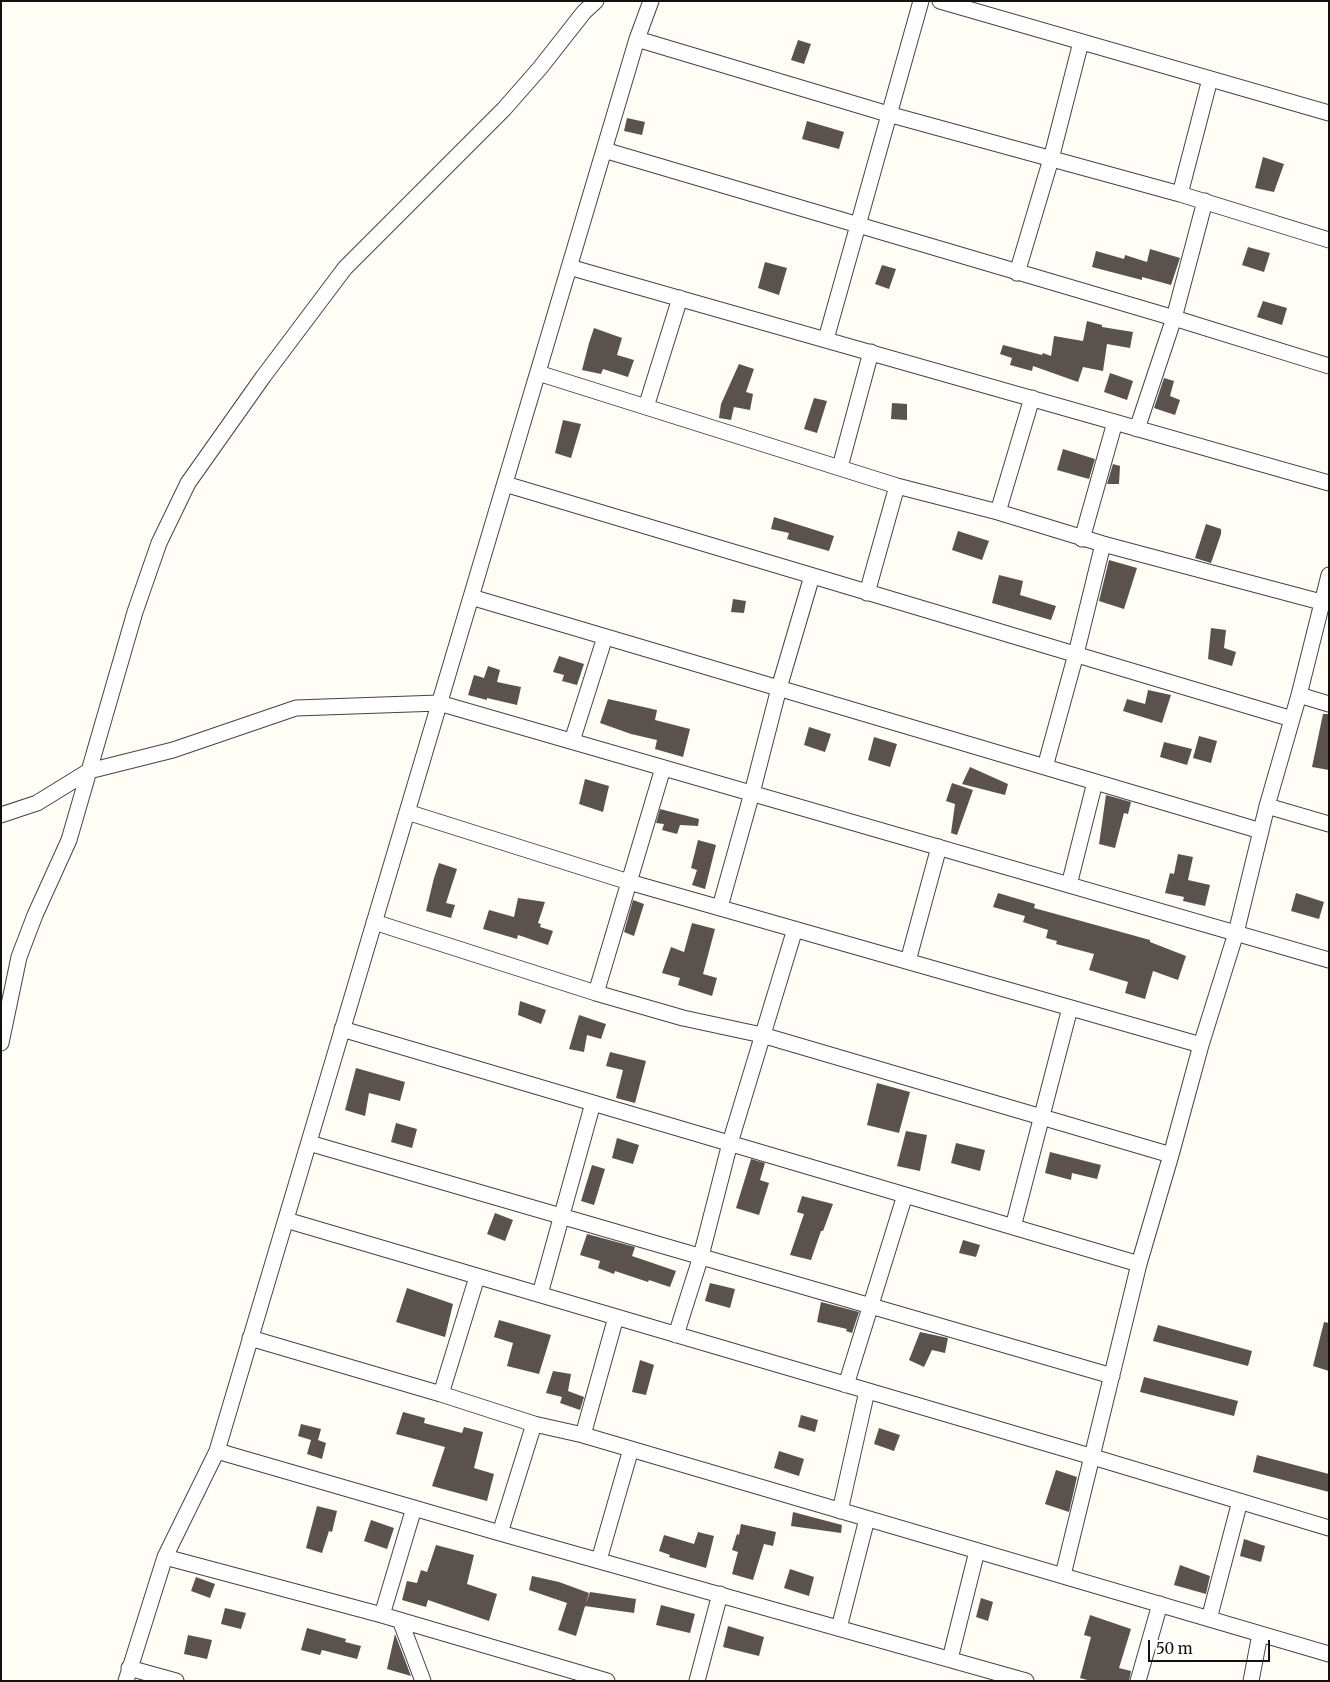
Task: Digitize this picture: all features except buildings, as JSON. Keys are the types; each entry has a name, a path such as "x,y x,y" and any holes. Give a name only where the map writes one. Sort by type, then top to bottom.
{"street":[{"path":"1,1043 19,957 35,915 69,840 135,612 159,543 188,484 263,377 345,268 504,109 540,68 584,12 596,1"},
{"path":"176,1681 127,1674 165,1557 217,1451 637,39 651,1"},
{"path":"826,339 921,1"},
{"path":"940,1 1329,113"},
{"path":"637,39 888,114 1205,201 1329,240"},
{"path":"1017,273 1051,159 1080,42"},
{"path":"1180,194 1210,79"},
{"path":"604,150 1174,318 1329,366"},
{"path":"1137,428 1174,318 1205,201"},
{"path":"569,267 1329,483"},
{"path":"646,407 680,298"},
{"path":"840,467 871,352"},
{"path":"538,373 897,486 998,512 1103,544 1325,602"},
{"path":"998,512 1032,398"},
{"path":"1082,538 1115,422"},
{"path":"505,484 1292,719"},
{"path":"867,593 897,486"},
{"path":"1045,767 1076,654 1103,544"},
{"path":"1063,1575 1139,1264 1171,1155 1200,1045 1236,933 1267,806 1325,602 1329,574"},
{"path":"720,907 752,794 779,688 812,576"},
{"path":"471,597 1261,831"},
{"path":"572,741 605,637"},
{"path":"1299,695 1329,704"},
{"path":"1,815 37,803 89,770 174,750 296,708 439,703 1329,960"},
{"path":"596,993 663,768"},
{"path":"1069,886 1095,782"},
{"path":"1267,806 1329,824"},
{"path":"407,812 630,882 1200,1045"},
{"path":"908,961 939,847"},
{"path":"374,922 596,993 683,1018 762,1035 1171,1155"},
{"path":"676,1334 701,1256 730,1143 795,929"},
{"path":"1013,1227 1070,1008"},
{"path":"342,1028 1139,1264"},
{"path":"540,1294 593,1103"},
{"path":"308,1143 1112,1376"},
{"path":"846,1385 904,1195"},
{"path":"286,1220 1329,1528"},
{"path":"441,1394 477,1277"},
{"path":"583,1435 616,1317"},
{"path":"250,1338 441,1394 534,1424 583,1435 1329,1654"},
{"path":"840,1511 866,1391"},
{"path":"500,1533 534,1424"},
{"path":"599,1560 630,1449"},
{"path":"217,1451 1026,1681"},
{"path":"1209,1619 1240,1501"},
{"path":"382,1615 414,1508"},
{"path":"839,1628 867,1519"},
{"path":"950,1659 977,1550"},
{"path":"165,1557 400,1620 564,1675 607,1681"},
{"path":"697,1681 720,1594"},
{"path":"1138,1681 1160,1604"},
{"path":"400,1620 423,1681"},
{"path":"1251,1681 1260,1634"}]}
